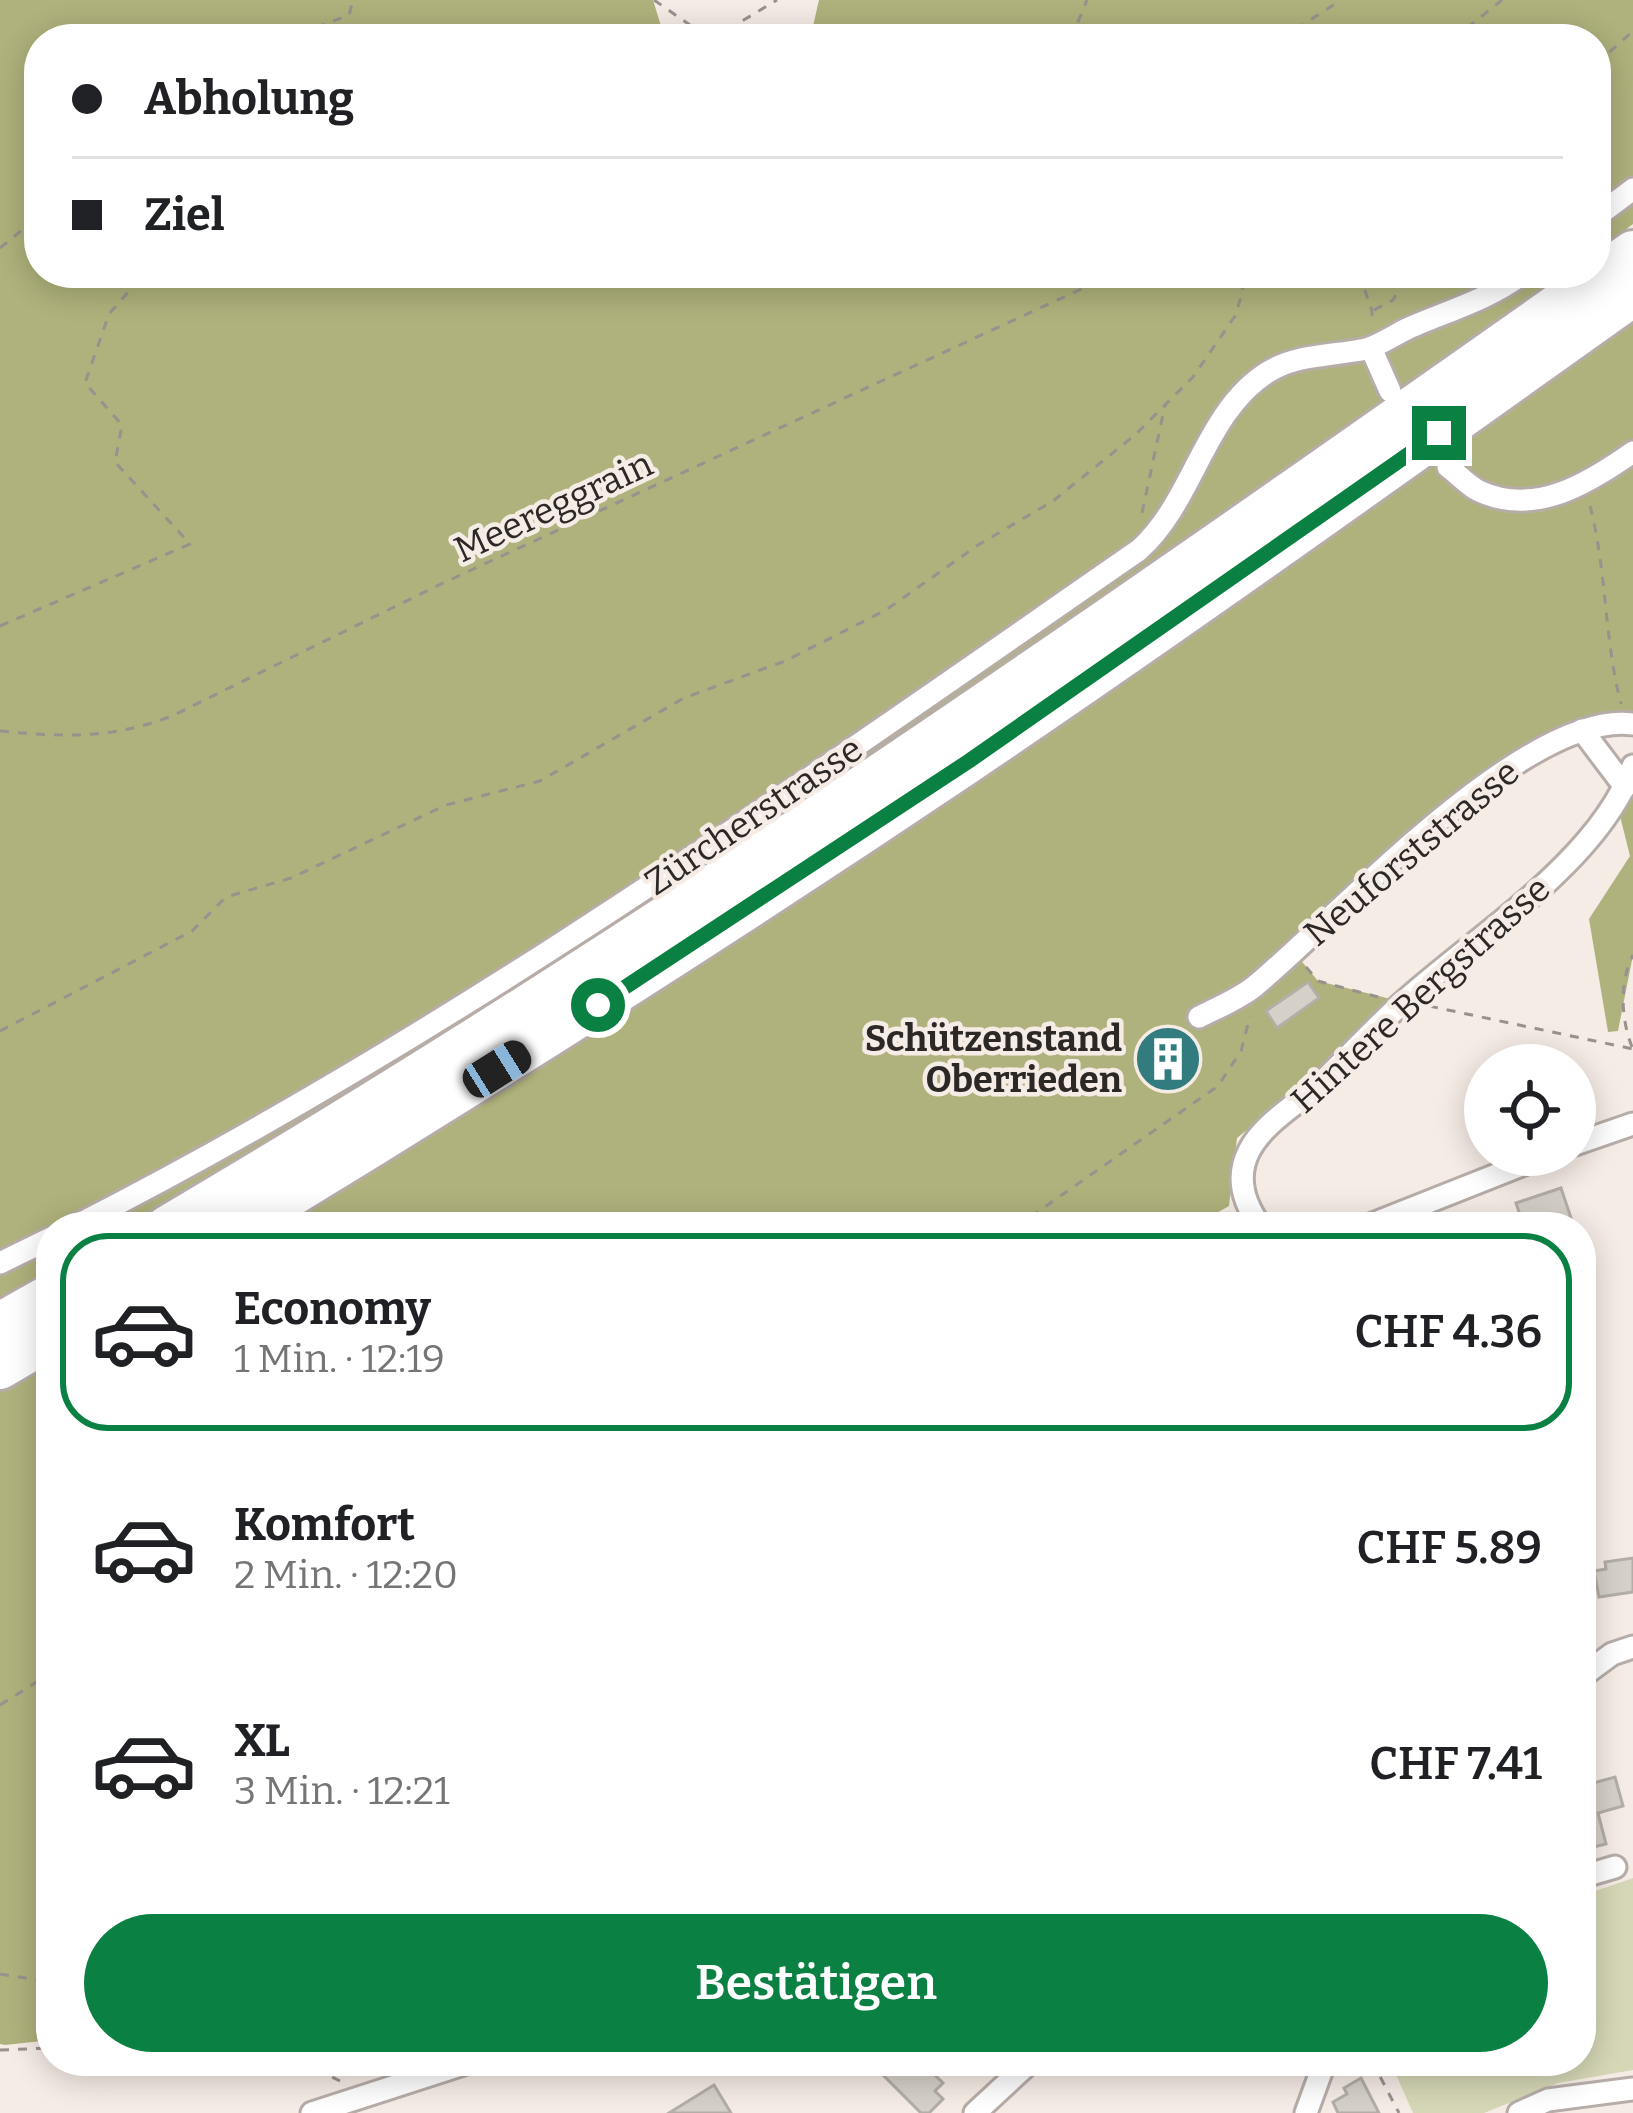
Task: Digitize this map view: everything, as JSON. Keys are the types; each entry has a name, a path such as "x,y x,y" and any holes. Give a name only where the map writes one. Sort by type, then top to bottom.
{"highway":[{"path":"191,1212 588,969 848,799 1582,288"},
{"path":"264,1212 803,872 1150,637 1633,296"},
{"path":"0,1324 36,1304"},
{"path":"0,1368 36,1347"}],"street":[{"name":"Zürcherstrasse","path":"101,1212 372,1064 501,984 1138,550 1163,524 1227,413 1251,384 1272,369 1299,359 1371,348 1500,288"},
{"path":"1371,348 1390,391"},
{"path":"1448,467 1479,491 1516,499 1562,495 1633,452"},
{"name":"Neuforststrasse","path":"1198,1017 1251,990 1353,897 1521,757 1582,730 1629,724"},
{"path":"1582,730 1629,777"},
{"name":"Hintere Bergstrasse","path":"1253,1212 1242,1193 1247,1153 1257,1138 1403,1002 1574,855 1617,804 1629,777"},
{"path":"1596,1137 1633,1124"},
{"path":"1403,1212 1494,1176"},
{"path":"0,1263 36,1245"},
{"path":"1596,1666 1633,1647"},
{"path":"1596,1873 1615,1867"},
{"path":"312,2113 427,2076"},
{"path":"975,2113 1014,2076"},
{"path":"1306,2113 1320,2076"},
{"path":"1519,2113 1548,2100 1633,2089"}],"path":[{"path":"325,24 349,15 353,0"},
{"path":"654,0 689,24"},
{"path":"736,24 777,0"},
{"path":"1304,24 1340,0"},
{"path":"1472,24 1502,0"},
{"path":"0,248 24,228"},
{"path":"0,626 190,544 115,462 122,425 85,382 109,314 132,288"},
{"name":"Meereggrain","path":"0,731 103,736 172,716 481,566 1083,288"},
{"path":"0,1030 192,931 226,896 291,878 446,805 540,781 684,698 784,662 886,610 978,545 1053,501 1135,434 1193,377 1235,316 1242,288"},
{"path":"1364,288 1372,311 1371,348"},
{"path":"1372,311 1393,300 1399,288"},
{"path":"1138,550 1138,527 1166,404"},
{"path":"1585,485 1600,541 1612,670 1629,724"},
{"path":"1318,981 1633,1050 1623,1009 1633,956"},
{"path":"1037,1212 1218,1086 1241,1051 1251,990"},
{"path":"0,1706 36,1683"},
{"path":"0,1974 36,1980"},
{"path":"0,2050 36,2049"},
{"path":"330,2076 346,2084"},
{"path":"1380,2076 1400,2113"}],"green space":[{"path":"0,0 653,0 660,24 24,24 24,288 1607,288 1633,324 1633,724 1521,757 1294,952 1318,981 1403,1002 1237,1138 1229,1206 1218,1212 36,1212 36,2042 0,2044"},
{"path":"819,0 1633,0 1633,224 1611,240 1611,24 813,24"},
{"path":"1633,766 1633,955 1618,1031 1608,1032 1589,919 1630,856 1617,804"},
{"path":"1633,1878 1633,2070 1558,2083 1484,2113 1413,2113 1397,2076 1596,2076 1596,1891"}],"building":[{"path":"1308,982 1319,998 1277,1028 1266,1011"},
{"name":"Schützenstand Oberrieden","path":"1175,1030 1194,1073 1161,1088 1142,1044"},
{"path":"1561,1188 1569,1212 1519,1212 1516,1203"},
{"path":"1633,1558 1633,1592 1599,1597 1596,1571 1606,1569 1605,1562"},
{"path":"1615,1777 1623,1806 1598,1813 1606,1844 1596,1846 1596,1782"},
{"path":"884,2076 936,2076 943,2083 935,2091 943,2099 929,2113 921,2113"},
{"path":"1361,2078 1379,2113 1338,2113 1333,2102"},
{"path":"714,2085 731,2113 669,2113"}],"place":[{"name":"Schützenstand Oberrieden","path":"1168,1059"}],"route":[{"path":"598,1005 969,761 1439,433"}]}
